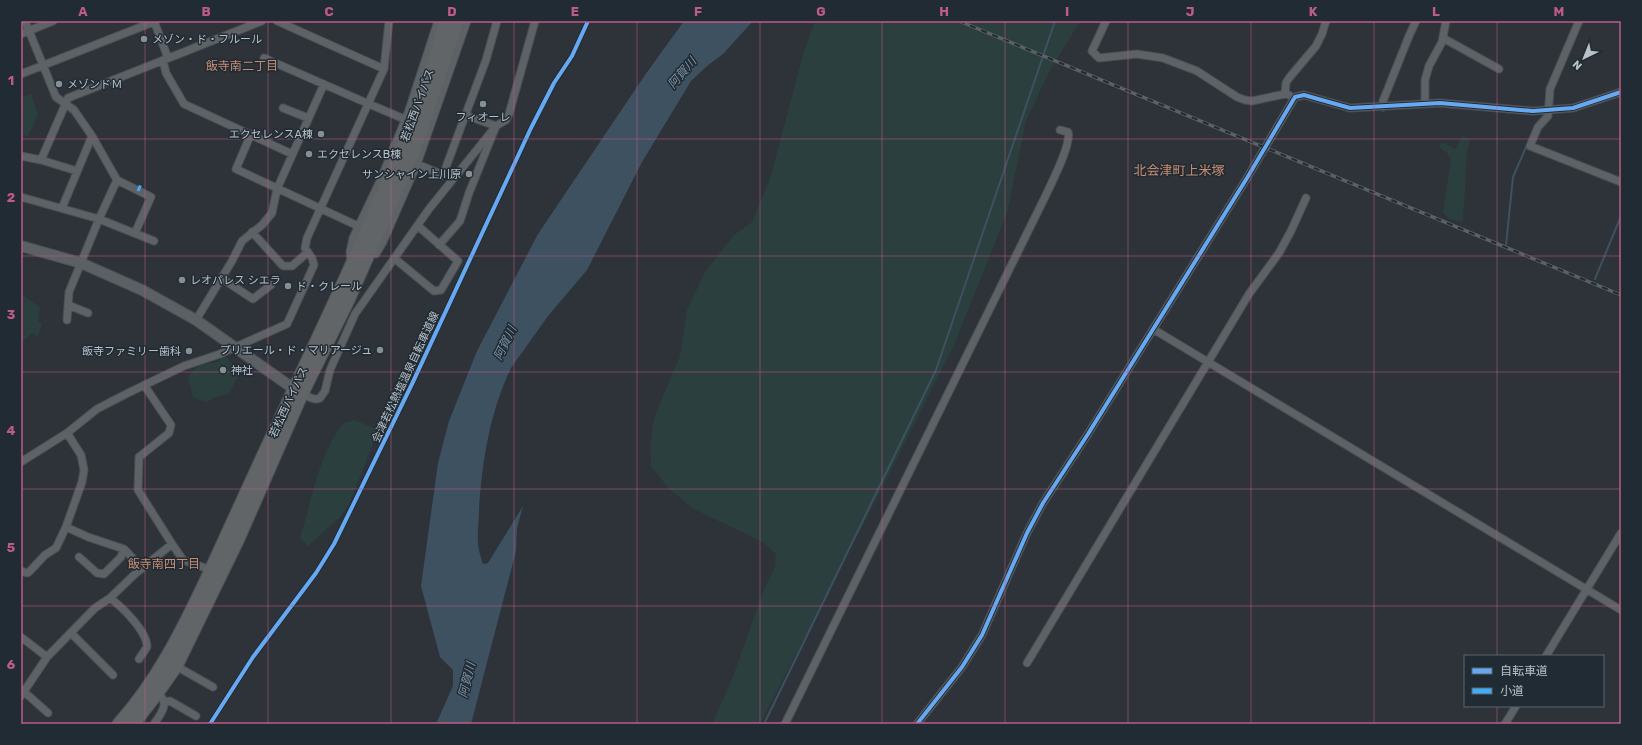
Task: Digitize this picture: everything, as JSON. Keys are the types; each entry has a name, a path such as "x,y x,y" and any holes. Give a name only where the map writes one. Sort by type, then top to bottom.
{"highway":[{"name":"若松西バイパス","path":"133,724 161,697 237,541 298,391 410,126 446,21"},
{"name":"若松西バイパス","path":"119,724 162,667 187,621 298,391 349,298 416,144 457,21"}],"street":[{"path":"26,21 56,97 74,110 92,136 117,180 140,188 151,197 135,233"},
{"path":"21,34 53,21"},
{"path":"21,74 155,21 166,59 166,74 184,104 292,154"},
{"path":"42,160 68,98 262,21"},
{"path":"277,21 384,69"},
{"path":"21,462 67,433 98,409 144,385 184,366 236,347 287,324 314,265 305,244 384,69 389,21"},
{"path":"352,266 350,252 358,226 380,181 408,113 438,21"},
{"path":"368,252 376,254 383,242 417,164 467,21"},
{"path":"443,174 486,60 497,21"},
{"path":"21,246 81,263 142,290 196,320 298,391 316,400 324,394 330,370 355,314 429,209 496,126 506,120 536,21"},
{"path":"1106,21 1092,51 1099,58 1137,54 1163,58 1197,71 1237,97 1252,101 1285,94 1294,97 1304,95 1350,108 1440,103 1533,111 1573,108 1621,92"},
{"path":"1285,94 1288,78 1316,46 1326,21"},
{"path":"1383,107 1384,101 1416,21"},
{"path":"1425,104 1425,80 1429,66 1443,38 1446,21"},
{"path":"1579,21 1550,89 1550,110 1548,116 1538,127 1530,146 1621,182"},
{"path":"1443,38 1499,69"},
{"path":"264,58 402,118"},
{"path":"196,320 242,241 262,225 272,213 277,189 324,84"},
{"path":"917,724 962,667 982,635 1027,533 1043,503 1247,178 1294,97"},
{"path":"283,108 308,118"},
{"path":"465,115 496,126"},
{"path":"439,245 460,221 469,192 496,126"},
{"path":"785,724 1044,198 1061,161 1069,136 1068,132 1060,130"},
{"path":"251,134 236,169 358,226"},
{"path":"62,208 92,136"},
{"path":"21,156 42,160 77,171"},
{"path":"417,164 443,174 453,180"},
{"path":"67,320 69,292 117,180"},
{"path":"21,197 99,219 154,241"},
{"path":"1027,663 1208,362 1256,284 1279,253 1306,198"},
{"path":"394,258 434,291 441,290 458,261 418,226"},
{"path":"252,232 283,266 292,266 308,252"},
{"path":"221,278 253,299 271,285"},
{"path":"68,305 88,313"},
{"path":"1153,329 1621,610"},
{"path":"144,385 170,425 168,433 139,456 138,490 183,560 211,570"},
{"path":"21,571 27,573 45,555 54,550 66,527 82,482 84,470 80,455 67,433"},
{"path":"66,527 88,537 124,549 142,568"},
{"path":"1547,655 1621,533"},
{"path":"48,713 22,692 47,656 95,608 110,598 142,568 172,544"},
{"path":"78,557 97,573 104,574 121,557 124,549"},
{"path":"110,598 131,618 147,641 147,647 139,659"},
{"path":"71,633 113,674"},
{"path":"21,637 47,656"},
{"path":"176,666 213,687"},
{"path":"161,697 196,716"},
{"path":"154,724 163,711 161,697"},
{"path":"1505,724 1515,707"}],"green space":[{"path":"815,21 1080,21 1048,74 1026,121 1007,213 953,347 760,724 712,724 732,679 765,587 775,567 776,554 764,543 694,509 669,489 651,466 650,442 655,415 680,356 687,310 705,272 734,235 752,222 770,179 804,51"},
{"path":"31,94 38,115 28,136 21,135 21,98"},
{"path":"1463,136 1470,139 1467,152 1463,222 1450,219 1443,213 1451,159 1448,154 1439,147 1442,142 1455,149"},
{"path":"21,294 40,307 38,321 42,324 38,337 32,333 21,343"},
{"path":"223,356 227,357 239,374 229,394 215,397 206,403 193,397 188,378 194,370 200,366 218,362"},
{"path":"355,420 376,429 377,433 349,505 339,518 308,546 300,538 327,450 343,423"}],"water":[{"name":"阿賀川","path":"684,21 753,21 723,54 691,81 642,162 587,270 548,316 511,368 492,419 488,437 480,492 478,548 483,564 488,563 523,506 517,528 516,551 471,724 436,724 453,686 453,670 440,657 421,586 438,463 449,421 477,351 538,234 645,75"}],"waterway":[{"path":"764,724 936,370 1055,21"},
{"path":"1506,245 1513,177 1527,145"},
{"path":"1595,279 1621,216"}],"railway":[{"path":"959,21 1621,295"}],"marked path":[{"path":"138,191 141,184"}],"cycle path":[{"name":"会津若松熱塩温泉自転車道線","path":"210,724 253,657 316,573 334,544 412,384 531,128 554,83 572,56 588,21"},
{"path":"917,724 962,667 982,635 1027,533 1043,503 1088,434 1247,178 1295,97 1304,95 1350,108 1440,103 1533,111 1573,108 1621,92"}],"place":[{"name":"メゾン・ド・フルール","path":"144,39"},
{"name":"メゾンドＭ","path":"59,84"},
{"name":"フィオーレ","path":"483,104"},
{"name":"エクセレンスA棟","path":"321,134"},
{"name":"エクセレンスB棟","path":"309,154"},
{"name":"サンシャイン上川原","path":"469,174"},
{"name":"レオパレス シエラ","path":"182,280"},
{"name":"ド・クレール","path":"288,286"},
{"name":"プリエール・ド・マリアージュ","path":"380,350"},
{"name":"飯寺ファミリー歯科","path":"189,351"},
{"name":"神社","path":"223,370"}],"district":[{"name":"飯寺南二丁目","path":"242,66"},
{"name":"北会津町上米塚","path":"1179,170"},
{"name":"飯寺南四丁目","path":"164,564"}]}
